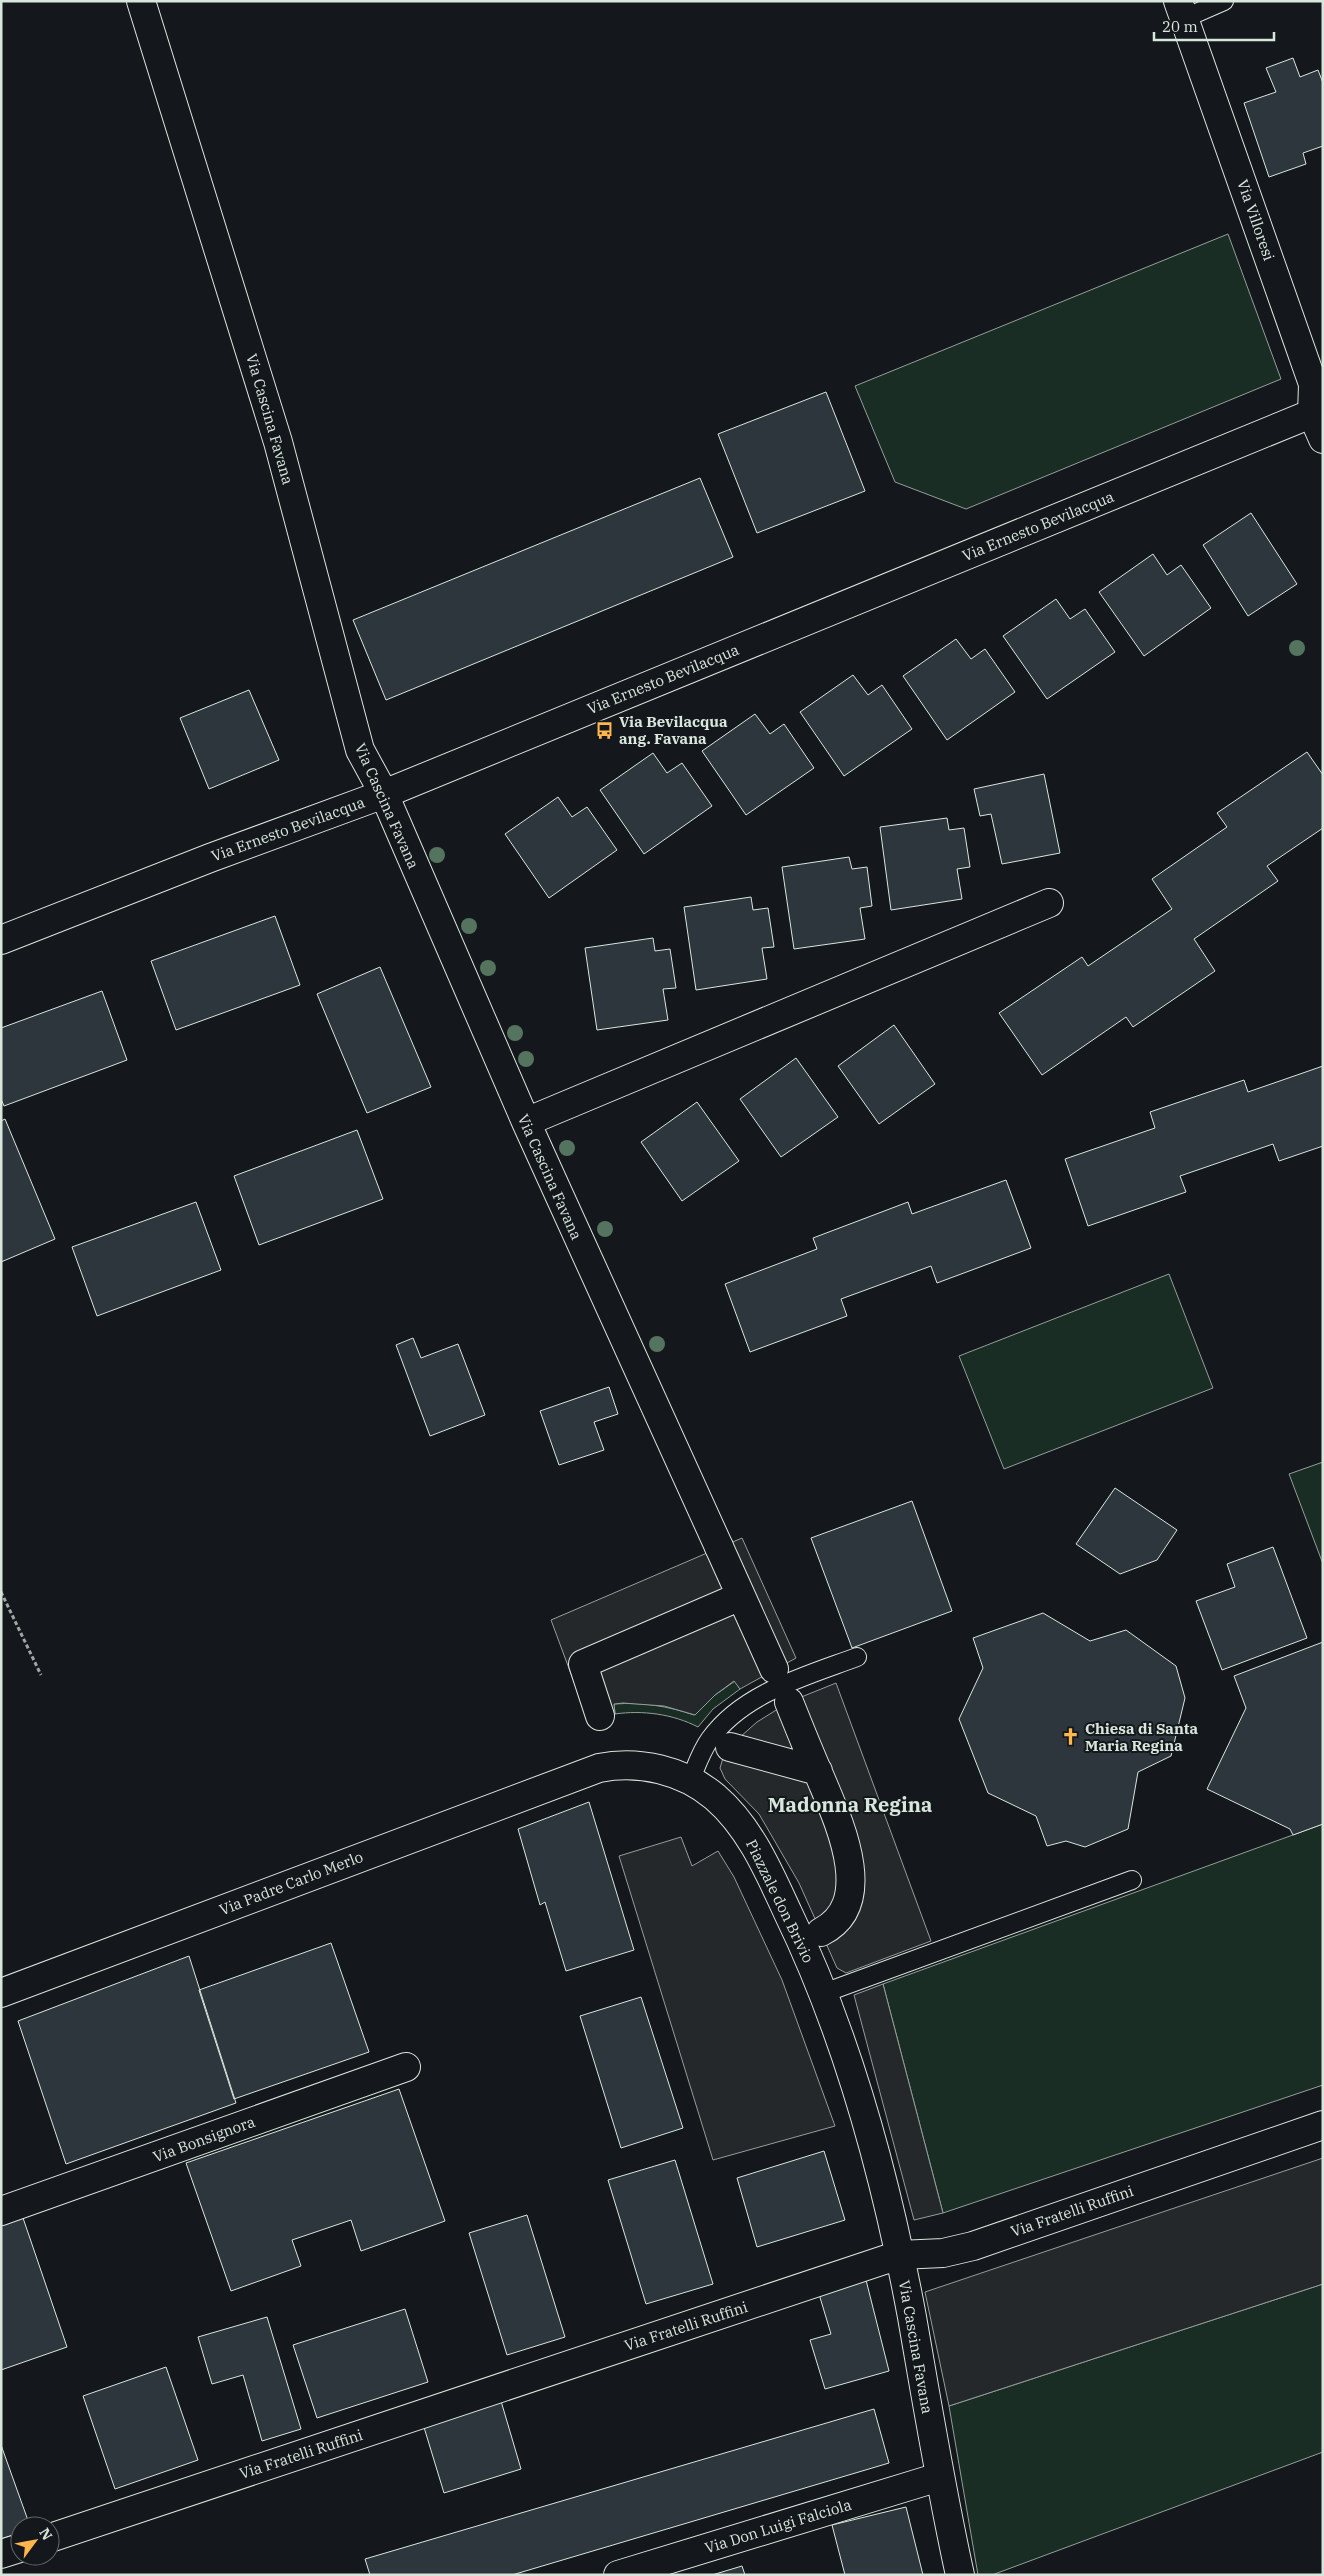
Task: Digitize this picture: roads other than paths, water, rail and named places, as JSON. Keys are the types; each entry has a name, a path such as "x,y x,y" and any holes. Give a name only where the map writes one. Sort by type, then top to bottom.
{"street":[{"name":"Via Cascina Favana","path":"141,1 278,442 360,750 384,794 526,1122 774,1669"},
{"name":"Via Villoresi","path":"1182,10 1313,384 1323,439"},
{"name":"Via Ernesto Bevilacqua","path":"1,940 210,858 384,794 1317,412"},
{"path":"526,1122 1049,902"},
{"path":"600,1716 584,1664 741,1596"},
{"path":"789,1702 838,1818 850,1869 850,1893 844,1911 837,1922 820,1932"},
{"path":"730,1747 818,1771"},
{"name":"Piazzale don Brivio","path":"580,1773 629,1764 661,1770 690,1781 716,1798 753,1844 801,1939 824,1993 865,2120"},
{"name":"Via Padre Carlo Merlo","path":"1,1993 580,1773"},
{"name":"Via Bonsignora","path":"1,2211 406,2067"},
{"name":"Via Cascina Favana","path":"865,2120 899,2255 938,2477 960,2575"},
{"name":"Via Fratelli Ruffini","path":"60,2535 899,2255 943,2253 973,2246 1323,2125"},
{"name":"Via Don Luigi Falciola","path":"618,2575 938,2477"}],"lane":[{"path":"1182,10 1224,1"},
{"path":"690,1781 708,1741 736,1713 790,1682 857,1657"},
{"path":"824,1993 1132,1880"}],"place":[{"name":"Via Bevilacqua ang. Favana","path":"605,730"},
{"name":"Chiesa di Santa Maria Regina","path":"1071,1737"}],"district":[{"name":"Madonna Regina","path":"850,1804"}]}
